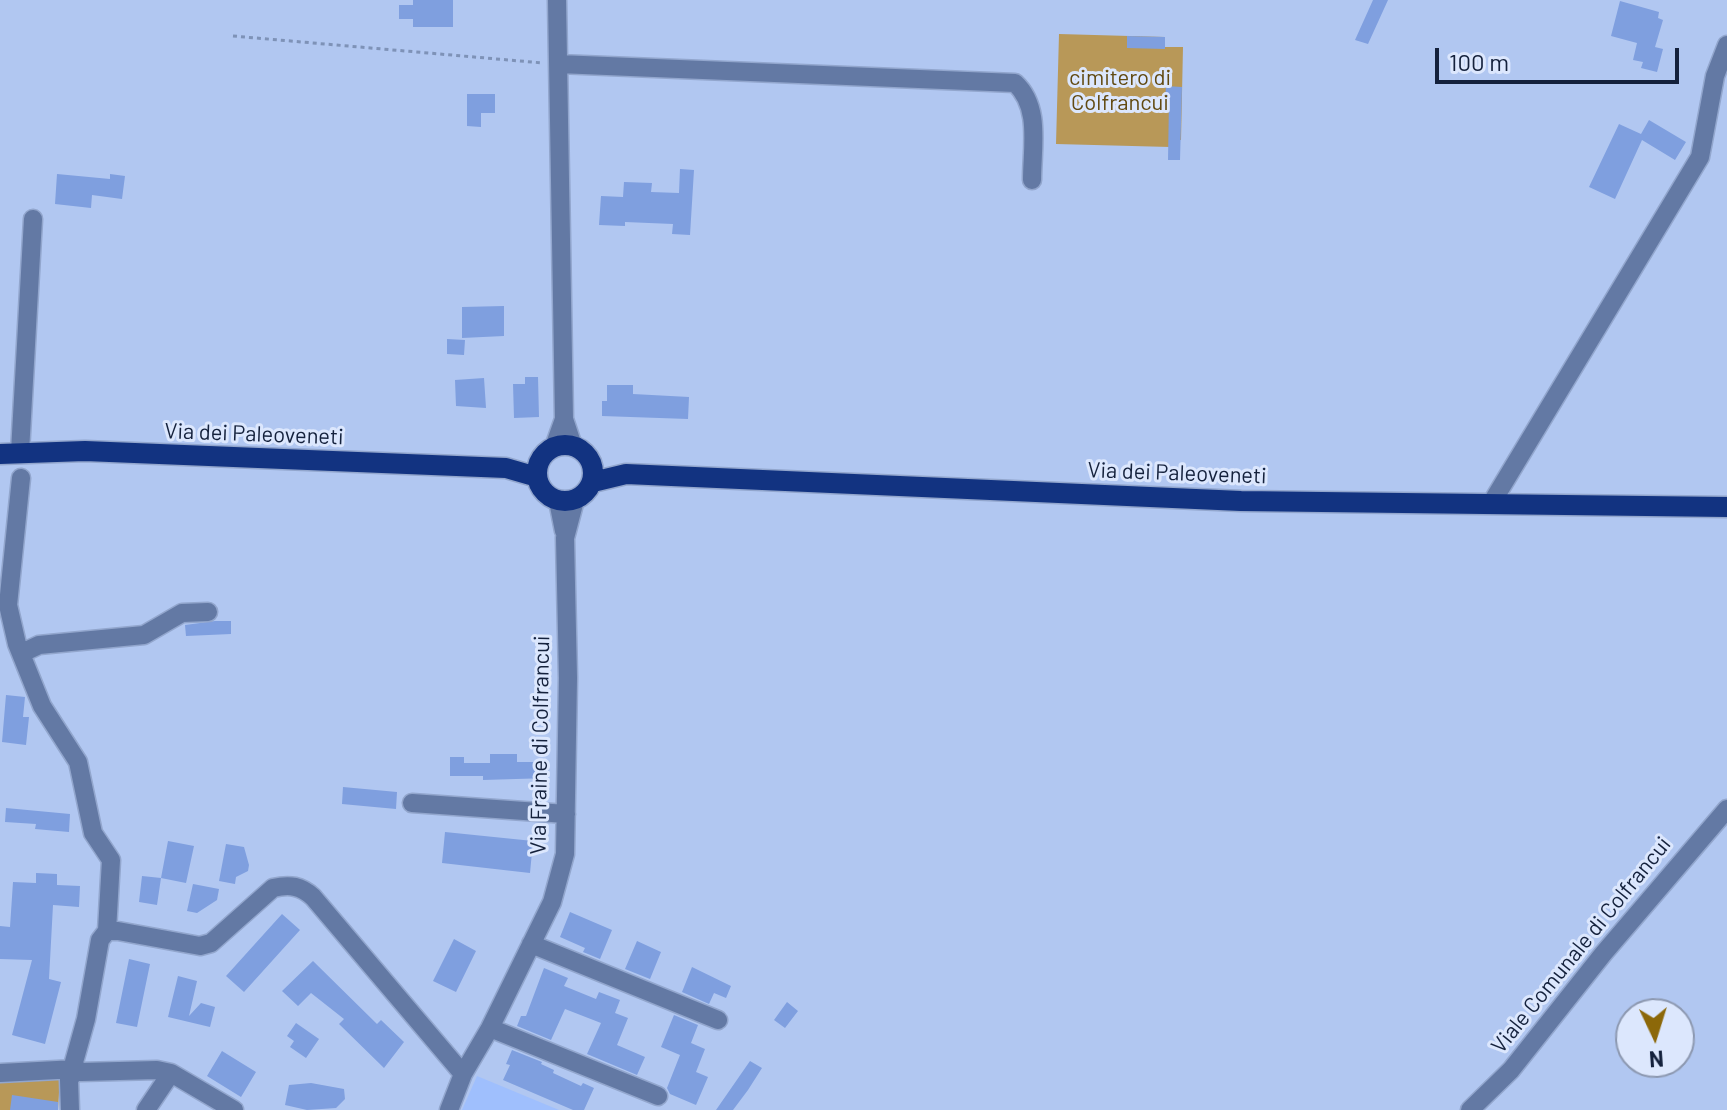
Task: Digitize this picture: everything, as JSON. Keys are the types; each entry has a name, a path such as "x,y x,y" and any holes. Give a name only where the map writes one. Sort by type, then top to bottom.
{"main road":[{"name":"Via dei Paleoveneti","path":"10,453 85,451 506,468 551,457 588,456 592,473 1241,501 1727,507"},
{"path":"551,457 544,492 566,500 588,490 592,473"}],"street":[{"path":"551,457 564,419 557,0"},
{"path":"1491,504 1700,157 1715,76 1727,45"},
{"path":"559,64 1015,83 1028,100 1032,113 1032,180"},
{"path":"10,453 33,219"},
{"path":"21,478 5,603 42,706 78,762 93,833 111,860 107,931 100,940 86,1019 74,1062 76,1069 69,1080 70,1110"},
{"name":"Via Fraine di Colfrancui","path":"449,1110 463,1074 490,1028 552,902 565,854 568,678 566,500"},
{"path":"22,653 39,645 144,635 182,613 208,612"},
{"path":"412,803 566,814"},
{"name":"Viale Comunale di Colfrancui","path":"1470,1110 1511,1070 1603,954 1727,809"},
{"path":"107,931 200,946 219,939 264,893 282,886 303,888 463,1074"},
{"path":"531,944 718,1020"},
{"path":"490,1028 658,1096"},
{"path":"0,1073 76,1069 81,1072 157,1070 171,1073 234,1110"},
{"path":"146,1110 171,1073"}],"path":[{"path":"233,36 559,64"}],"shaded area":[{"path":"477,1076 559,1110 462,1110"}],"green space":[{"name":"cimitero di Colfrancui","path":"1059,34 1165,37 1165,47 1183,47 1181,140 1170,140 1170,147 1056,144"},
{"path":"60,1075 58,1110 0,1110 0,1079"}],"building":[{"path":"413,0 453,0 453,27 413,27 413,19 399,19 399,5 413,5"},
{"path":"1373,0 1388,0 1368,44 1355,40"},
{"path":"1620,1 1659,12 1658,18 1663,20 1655,47 1663,49 1657,72 1641,68 1643,62 1633,60 1637,43 1611,36"},
{"path":"1127,36 1165,37 1165,49 1127,48"},
{"path":"1166,86 1182,87 1180,160 1168,160 1169,100 1165,100"},
{"path":"467,94 495,94 495,113 481,113 481,127 467,126"},
{"path":"1649,120 1686,142 1675,160 1642,140 1615,199 1589,187 1619,124 1641,134"},
{"path":"680,169 694,170 690,235 672,234 673,224 625,222 625,226 599,225 601,196 623,197 624,182 652,183 651,192 679,193"},
{"path":"57,174 110,179 110,174 125,176 122,199 92,195 91,208 55,204"},
{"path":"504,306 504,336 462,338 462,307"},
{"path":"447,339 465,340 464,355 447,354"},
{"path":"525,377 538,377 539,417 514,418 513,384 525,384"},
{"path":"484,378 486,408 456,406 455,380"},
{"path":"607,385 633,385 633,394 689,397 688,419 602,416 602,401 607,401"},
{"path":"231,621 231,634 186,636 185,625"},
{"path":"6,695 25,697 23,717 29,717 26,745 2,742"},
{"path":"490,754 517,754 517,762 549,762 549,778 483,780 483,776 450,776 450,757 464,757 464,763 490,763"},
{"path":"343,787 397,792 396,809 342,804"},
{"path":"6,808 70,814 69,832 35,829 36,824 5,822"},
{"path":"445,832 533,841 530,873 442,863"},
{"path":"168,841 194,846 186,883 161,878"},
{"path":"226,844 244,847 249,865 248,871 236,877 235,884 219,881"},
{"path":"36,873 57,874 57,885 80,886 79,907 53,905 49,979 61,982 45,1044 12,1035 32,960 0,959 0,926 10,927 13,882 36,883"},
{"path":"142,876 161,878 157,905 139,902"},
{"path":"193,884 219,889 217,900 197,913 187,911"},
{"path":"570,912 612,930 600,959 583,952 585,948 560,937"},
{"path":"282,914 300,930 244,992 226,976"},
{"path":"454,939 476,951 456,992 433,981"},
{"path":"637,941 661,952 650,979 625,969"},
{"path":"129,959 150,964 137,1027 116,1023"},
{"path":"313,961 377,1024 381,1020 404,1042 384,1068 339,1024 344,1019 311,993 298,1006 282,991"},
{"path":"692,967 731,986 726,998 714,993 709,1004 682,992"},
{"path":"544,968 568,978 564,986 596,999 599,992 620,1000 615,1013 628,1018 617,1045 645,1057 637,1075 587,1054 601,1023 565,1009 551,1040 517,1026 521,1016 526,1016"},
{"path":"178,976 197,981 189,1016 201,1003 215,1007 210,1027 168,1017"},
{"path":"787,1002 798,1011 785,1028 774,1020"},
{"path":"674,1015 698,1025 691,1043 705,1049 696,1072 708,1077 696,1105 670,1094 667,1088 680,1055 661,1047"},
{"path":"296,1023 319,1039 306,1058 290,1047 294,1041 287,1036"},
{"path":"512,1050 542,1062 554,1070 553,1073 581,1086 583,1083 594,1088 584,1110 573,1110 503,1080"},
{"path":"222,1051 256,1072 241,1097 207,1076"},
{"path":"750,1061 762,1068 748,1090 733,1110 716,1110"},
{"path":"311,1083 344,1089 345,1099 336,1108 307,1110 285,1105 289,1085"},
{"path":"12,1095 58,1102 58,1110 10,1110"}]}
